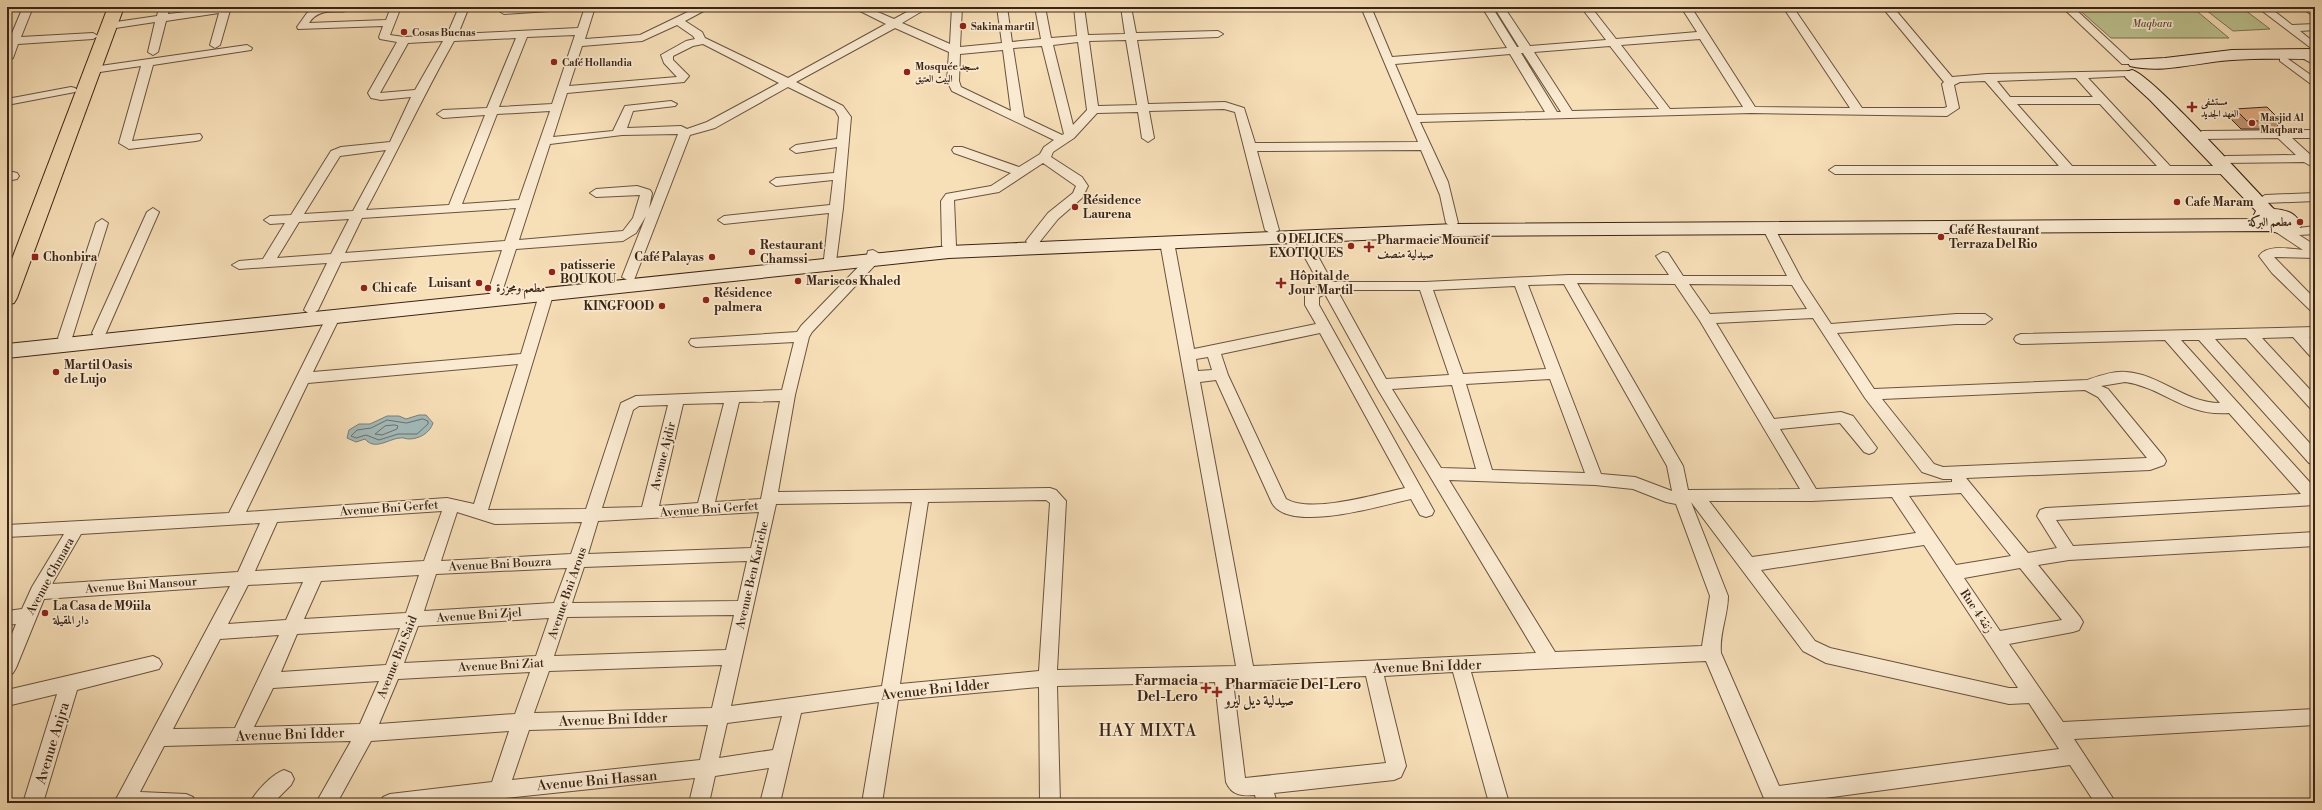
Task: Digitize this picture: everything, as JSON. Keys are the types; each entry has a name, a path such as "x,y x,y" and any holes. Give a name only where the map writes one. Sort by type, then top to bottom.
{"main road":[{"path":"7,262 71,90 105,7"},
{"path":"7,298 116,7"}],"street":[{"path":"7,57 10,41 28,7"},
{"path":"109,26 186,7"},
{"path":"348,7 315,10 306,20 302,28 389,23"},
{"path":"396,7 384,37 404,40 522,35 635,40 706,7"},
{"path":"311,310 357,215 395,145 419,93 450,39 464,7"},
{"path":"504,11 564,7"},
{"path":"495,292 590,7"},
{"path":"857,7 956,51 1085,38 1131,35 1218,34"},
{"path":"546,141 619,132 681,130 685,133 711,125 924,7"},
{"path":"957,7 956,51 953,81 956,89 1018,119 1066,137"},
{"path":"1002,7 1018,119"},
{"path":"1040,7 1066,137"},
{"path":"949,246 947,201 950,197 995,189 1045,156 1048,150 1088,118 1093,110 1085,38 1079,7"},
{"path":"1126,7 1148,138"},
{"path":"1366,7 1447,195 1452,224"},
{"path":"1487,7 1553,114"},
{"path":"1499,7 1568,114"},
{"path":"1586,7 1666,112"},
{"path":"1686,7 1751,110"},
{"path":"1788,7 1859,112"},
{"path":"1887,7 1950,82"},
{"path":"2067,7 2130,68 2277,219 2315,252"},
{"path":"2262,7 2291,28 2314,56"},
{"path":"2305,7 2315,14"},
{"path":"163,12 225,8 215,45"},
{"path":"163,12 125,143 129,145 196,137"},
{"path":"677,21 698,34 701,41"},
{"path":"2291,28 2315,27"},
{"path":"453,210 522,35"},
{"path":"10,41 93,36"},
{"path":"1389,61 1704,36"},
{"path":"404,40 374,93 375,96 381,97 419,93"},
{"path":"562,90 680,80 684,77 668,61 667,55 690,43 701,41 715,44 839,108 845,117 844,142 831,258"},
{"path":"93,70 151,57 248,48"},
{"path":"1950,82 1958,79 1987,77 2079,75 2232,55 2314,56"},
{"path":"2150,73 2172,67 2219,61 2314,56"},
{"path":"2284,58 2315,84"},
{"path":"2130,68 2146,67 2159,87 2202,135 2226,165"},
{"path":"2079,75 2167,170"},
{"path":"1987,77 2068,169"},
{"path":"1413,119 1553,114 1751,110 1859,112 1951,110 1953,108 1948,88 1950,82"},
{"path":"7,102 71,90"},
{"path":"2007,100 2103,101"},
{"path":"619,132 629,108 671,104"},
{"path":"1093,110 1225,105 1240,110 1272,230"},
{"path":"443,114 557,107"},
{"path":"629,277 685,133"},
{"path":"2281,134 2311,162"},
{"path":"2202,135 2315,134"},
{"path":"796,148 844,142"},
{"path":"267,263 335,154 341,151 395,145"},
{"path":"1250,147 1426,146"},
{"path":"958,150 1021,172"},
{"path":"1033,241 1053,216 1078,195 1082,186 1078,180 1047,161 1045,156"},
{"path":"1835,170 2167,170 2226,165 2311,162"},
{"path":"776,182 840,176"},
{"path":"239,265 510,246 628,235 639,215 646,193 637,190 596,193"},
{"path":"7,343 629,277 831,258 1455,230 1769,229 2277,219 2315,197"},
{"path":"270,220 453,210 525,204"},
{"path":"724,220 837,208"},
{"path":"99,333 153,212"},
{"path":"7,351 546,294 873,257 949,246 1033,241 1272,230 1452,224 2238,218 2277,219 2315,230"},
{"path":"65,338 102,223"},
{"path":"1769,229 1796,281 1870,394 1928,468 1938,473 2156,463 2158,461 2156,456 2107,398 2097,388 2087,385"},
{"path":"1300,236 1382,384 1550,660"},
{"path":"1167,242 1246,674"},
{"path":"2315,252 2272,253 2266,256 2277,270 2315,307"},
{"path":"1664,256 1677,279 1706,319 1812,495"},
{"name":"Avenue Ben Kariche","path":"699,803 769,502 788,395 802,337 806,329 873,257"},
{"path":"1426,511 1324,327 1311,300 1312,295 1328,286 1425,286 1568,279 1796,281"},
{"path":"1568,279 1675,466 1688,495 1719,596 1720,606 1710,641 1712,653 1775,799 2075,756"},
{"path":"1520,281 1595,479"},
{"path":"1425,286 1458,381 1486,476"},
{"path":"479,514 546,294"},
{"path":"1706,319 1816,313"},
{"path":"234,519 333,317"},
{"path":"1827,329 1956,319 1985,319"},
{"path":"1188,355 1324,327"},
{"path":"2296,332 2315,352"},
{"path":"2021,339 2315,332"},
{"path":"2249,333 2315,404"},
{"path":"2202,334 2315,459"},
{"path":"2168,335 2315,499"},
{"path":"696,342 802,337"},
{"path":"1213,351 1221,375 1280,503 1290,510 1316,512 1416,492"},
{"path":"302,378 527,358"},
{"path":"1382,384 1458,381 1555,374"},
{"path":"1192,378 1221,375"},
{"path":"1870,394 2087,385 2108,377 2138,378 2189,402 2204,407 2233,407"},
{"path":"677,399 788,395"},
{"path":"705,509 733,397"},
{"name":"Avenue Bni Arous","path":"496,796 520,722 543,663 578,560 627,405 636,401 677,399"},
{"name":"Avenue Ajdir","path":"649,514 677,399"},
{"path":"1770,425 1842,417 1848,420 1868,448"},
{"path":"1953,472 2073,619 2075,624 1996,638"},
{"path":"1436,474 1595,479 1635,483 1669,498 1688,495 1812,495 1965,487"},
{"name":"Rue 4 زنقة","path":"1897,491 2106,803"},
{"name":"Avenue Bni Gerfet","path":"7,531 234,519 452,504 462,505 479,514 495,518 649,514 769,502 921,495 1050,494 1058,502 1048,678"},
{"path":"872,803 921,495"},
{"path":"1688,495 1746,564 1809,646 1826,654 2009,696 2034,695"},
{"path":"2069,553 2045,516 2046,514 2315,499"},
{"name":"Avenue Bni Said","path":"326,803 348,766 393,673 452,504"},
{"path":"186,803 125,802 244,577 272,516"},
{"name":"Avenue Ghmara","path":"7,668 38,592 76,528"},
{"path":"1746,564 1929,538"},
{"path":"1952,573 2069,553 2315,539"},
{"name":"Avenue Bni Bouzra","path":"244,577 578,560 757,554"},
{"path":"240,736 268,681 315,574"},
{"name":"Avenue Bni Mansour","path":"38,592 244,577"},
{"name":"Avenue Bni Zjel","path":"215,632 561,610 744,608"},
{"path":"7,618 28,616"},
{"name":"Avenue Bni Idder","path":"160,738 364,732 520,722 719,716 889,693 1048,678 1246,674 1712,653"},
{"name":"Avenue Bni Ziat","path":"268,681 474,666 733,657"},
{"path":"7,698 153,664"},
{"path":"1460,665 1499,803"},
{"path":"1223,674 1236,782 1242,787 1265,794 1394,771 1396,769 1373,668"},
{"path":"1048,678 1050,803"},
{"name":"Avenue Anjra","path":"33,803 70,683"},
{"path":"770,803 794,705"},
{"path":"2058,730 2315,717"},
{"name":"Avenue Bni Hassan","path":"390,803 496,796 708,769 781,758"},
{"path":"260,803 284,779"}],"green space":[{"name":"Maqbara","path":"2076,7 2192,7 2229,38 2111,38"},
{"path":"2202,7 2241,7 2270,29 2233,31"}],"water":[{"path":"419,415 426,415 433,423 432,427 424,435 417,438 401,438 373,444 365,439 356,442 347,438 349,430 359,424 370,424 387,416 399,416 406,419"}],"building":[{"path":"2267,107 2281,121 2247,121 2235,109"}],"place":[{"name":"Sakina martil","path":"963,26"},
{"name":"Cosas Buenas","path":"404,32"},
{"name":"Café Hollandia","path":"554,62"},
{"name":"Mosquée مسجد البيت العتيق","path":"907,72"},
{"name":"مستشفى العهد الجديد","path":"2192,107"},
{"name":"Masjid Al Maqbara","path":"2252,123"},
{"name":"Cafe Maram","path":"2177,202"},
{"name":"Résidence Laurena","path":"1075,207"},
{"name":"مطعم البركة","path":"2300,222"},
{"name":"Café Restaurant Terraza Del Rio","path":"1941,237"},
{"name":"O DELICES EXOTIQUES","path":"1351,246"},
{"name":"Pharmacie Mouncif صيدلية منصف","path":"1369,247"},
{"name":"Restaurant Chamssi","path":"752,252"},
{"name":"Chonbira","path":"35,257"},
{"name":"Café Palayas","path":"712,257"},
{"name":"patisserie BOUKOU","path":"552,272"},
{"name":"Mariscos Khaled","path":"798,281"},
{"name":"Luisant","path":"479,283"},
{"name":"Hôpital de Jour Martil","path":"1281,283"},
{"name":"Chi cafe","path":"364,288"},
{"name":"مطعم ومجزرة","path":"488,288"},
{"name":"Résidence palmera","path":"706,300"},
{"name":"KINGFOOD","path":"662,306"},
{"name":"Martil Oasis de Lujo","path":"56,372"},
{"name":"La Casa de M9iila دار المقيلة","path":"45,613"},
{"name":"Farmacia Del-Lero","path":"1206,688"},
{"name":"Pharmacie Del-Lero صيدلية ديل ليرو","path":"1217,692"}],"district":[{"name":"HAY MIXTA","path":"1148,730"}]}
